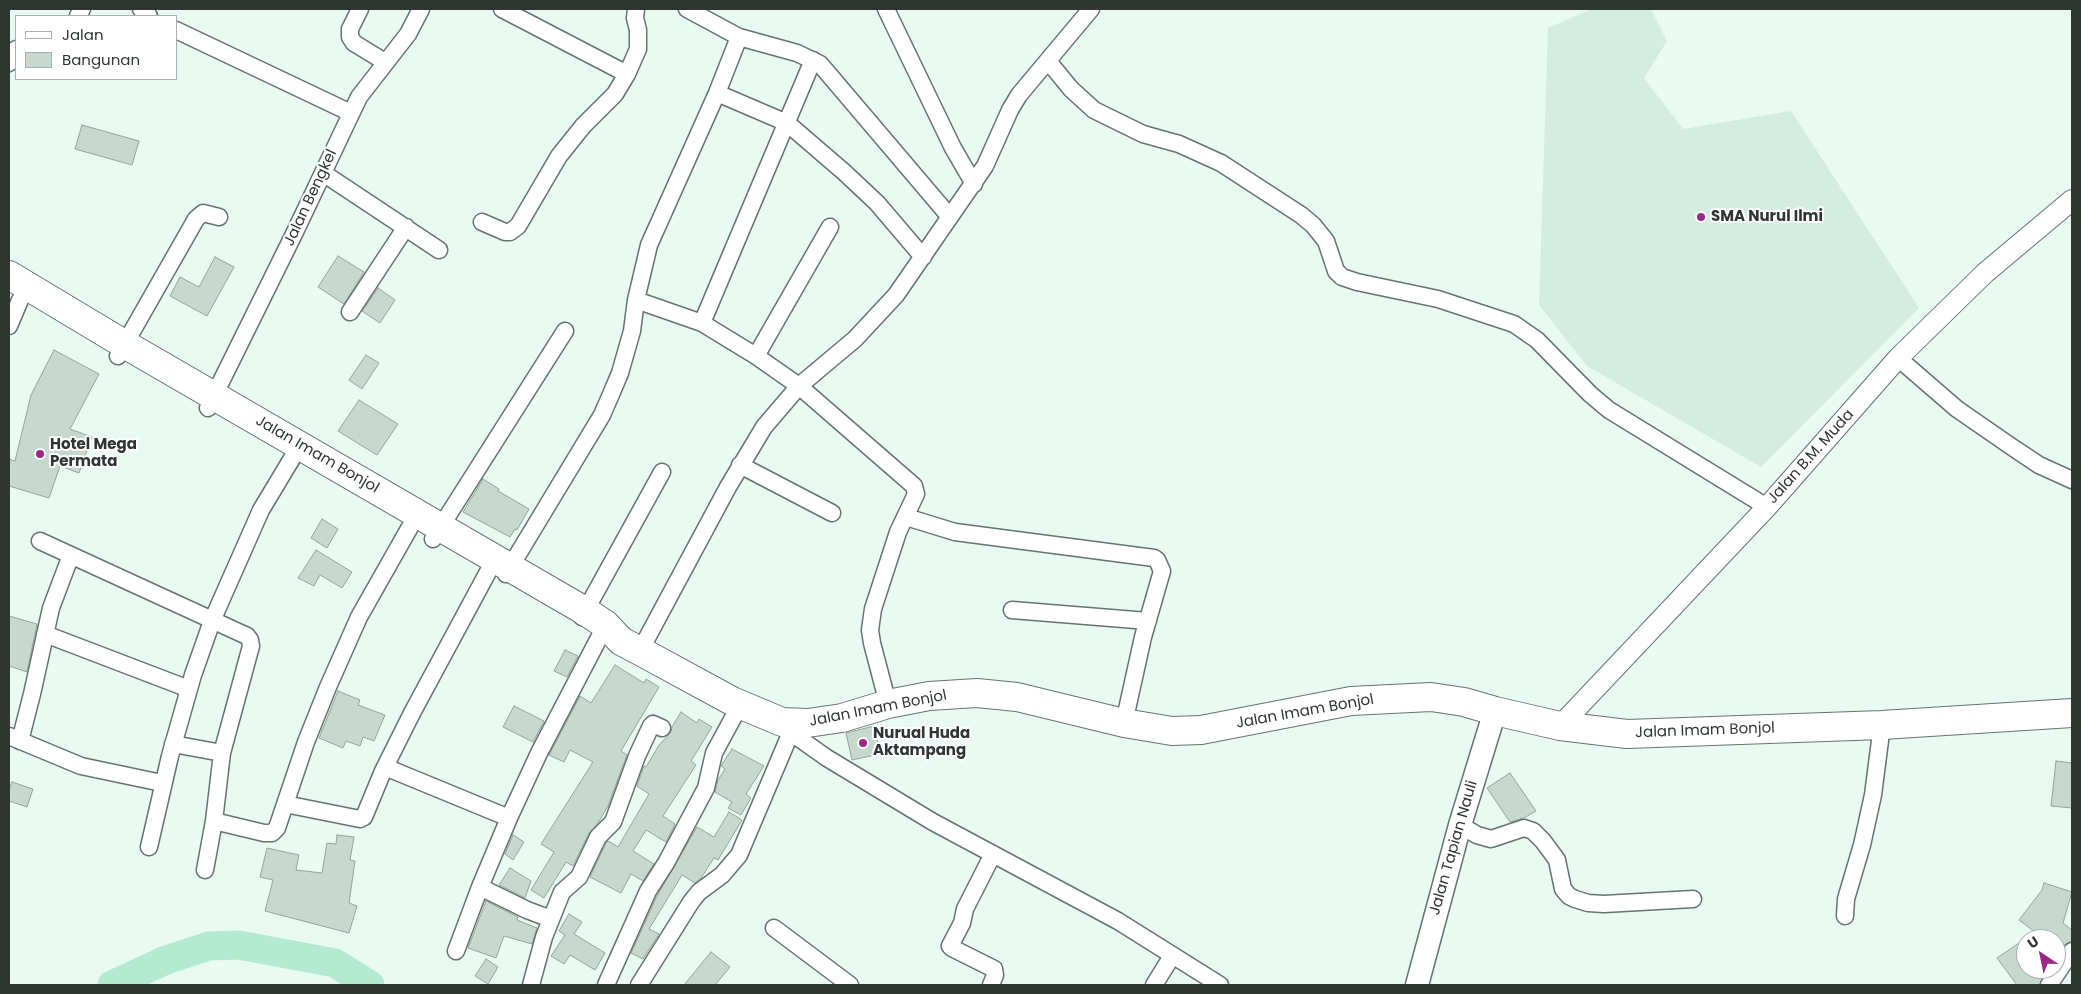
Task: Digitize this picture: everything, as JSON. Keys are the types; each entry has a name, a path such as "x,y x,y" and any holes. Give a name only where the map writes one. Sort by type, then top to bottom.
{"highway":[{"name":"Jalan Imam Bonjol","path":"17,289 296,451 428,531 605,632 740,705 787,727 842,718 888,704 930,696 977,693 1017,697 1124,723 1172,731 1201,730 1351,701 1431,697 1464,702 1560,726 1627,734 1882,725 2072,713"}],"main road":[{"name":"Jalan Tapian Nauli","path":"1417,985 1460,825 1495,711"}],"street":[{"path":"360,9 350,29 350,37 354,43 385,62"},
{"name":"Jalan Bengkel","path":"211,402 359,97 408,34 422,9"},
{"path":"502,9 627,74"},
{"path":"482,222 505,232 510,232 518,226 564,149 583,126 616,94 638,49 636,9"},
{"path":"687,9 739,37 797,53 814,60 826,70 950,218"},
{"path":"886,9 953,148 974,184"},
{"path":"605,632 740,465 764,427 799,386 855,338 896,295 974,184 985,166 1010,110 1019,95 1091,9"},
{"path":"178,31 351,113"},
{"path":"285,804 362,818 367,813 385,767 501,572 602,414 620,372 632,331 636,300 649,245 717,93 739,37"},
{"path":"9,63 15,52"},
{"path":"702,322 814,60"},
{"path":"1048,61 1072,89 1094,110 1143,134 1179,144 1220,163 1301,216 1313,225 1326,240 1336,271 1342,277 1357,282 1438,299 1514,324 1537,340 1590,394 1609,410 1767,508"},
{"path":"717,93 787,122 870,197 923,257"},
{"path":"323,173 439,250"},
{"name":"Jalan B.M. Muda","path":"1560,726 1767,508 1898,358 1985,272 2072,200"},
{"path":"121,350 196,219 203,214 219,218"},
{"path":"350,312 406,227"},
{"path":"756,356 830,227"},
{"path":"9,326 17,289"},
{"path":"636,300 702,322 756,356 799,386 914,486 916,494 898,532 873,609 870,630 888,704"},
{"path":"214,821 269,833 277,828 306,742 352,635 428,531 565,331"},
{"path":"1898,358 1957,409 2004,442 2039,465 2072,480"},
{"path":"149,847 162,783 189,689 212,621 260,510 296,451"},
{"path":"740,465 832,513"},
{"path":"456,951 508,818 540,753 605,632 662,472"},
{"path":"906,517 955,532 1154,558 1160,563 1162,572 1148,621 1124,723"},
{"path":"40,541 247,636 251,643 222,753 214,821 205,870"},
{"path":"71,555 51,608 14,738 81,766 162,783"},
{"path":"1012,610 1148,621"},
{"path":"45,634 189,689"},
{"path":"606,985 648,892 666,863 706,788 712,758 740,705"},
{"path":"532,985 551,919 562,892 579,878 598,837 613,822 637,756 651,726 653,724 662,728"},
{"path":"1845,916 1846,900 1862,845 1873,795 1882,725"},
{"path":"639,985 691,902 700,892 722,875 739,855 787,727 827,758 933,822 1118,921 1220,985"},
{"path":"173,744 222,753"},
{"path":"385,767 508,818"},
{"path":"1460,825 1477,835 1491,839 1524,828 1533,831 1557,860 1562,889 1568,896 1575,899 1588,903 1604,904 1693,898"},
{"path":"991,985 995,975 994,969 950,946 962,923 965,908 993,854"},
{"path":"480,887 527,910 551,919"},
{"path":"774,928 850,985"},
{"path":"2049,985 2072,951"},
{"path":"1154,985 1172,956"}],"shaded area":[{"name":"SMA Nurul Ilmi","path":"1592,9 1651,9 1667,41 1644,78 1683,129 1791,111 1919,308 1761,467 1587,366 1539,305 1548,28"}],"building":[{"path":"82,125 139,141 132,165 75,149"},
{"path":"338,256 364,272 344,304 318,287"},
{"path":"215,257 234,267 207,316 170,296 180,277 199,287"},
{"path":"378,288 395,300 380,323 362,311"},
{"name":"Hotel Mega Permata","path":"54,350 99,374 70,429 92,437 79,473 60,466 49,498 9,486 9,459 15,461 31,395"},
{"path":"366,355 379,363 362,389 349,380"},
{"path":"359,400 398,424 377,455 338,431"},
{"path":"483,479 499,489 498,491 529,509 517,530 515,529 510,537 463,512"},
{"path":"322,519 338,529 327,548 311,538"},
{"path":"316,550 352,572 342,588 320,575 314,586 298,578"},
{"path":"9,616 37,624 27,672 9,666"},
{"path":"565,650 578,656 567,677 554,671"},
{"path":"615,665 644,683 646,679 659,687 621,751 627,755 608,806 598,823 589,833 573,866 566,862 544,898 531,890 554,852 541,844 593,762 570,750 564,762 549,755 580,696 591,703"},
{"path":"338,691 360,700 358,705 385,715 374,741 363,737 360,746 346,741 343,748 319,738"},
{"path":"514,706 544,721 533,742 503,727"},
{"path":"681,712 697,723 699,719 712,727 691,761 696,765 663,816 675,824 666,842 646,830 633,851 654,864 643,881 631,874 621,893 590,877 606,843 608,841 618,847 649,794 637,786 644,766 646,767 659,745 671,732"},
{"name":"Nurual Huda Aktampang","path":"874,726 880,754 852,760 846,733"},
{"path":"732,749 764,766 746,794 751,798 741,815 728,808 732,802 715,792 718,780 725,769 721,766"},
{"path":"2056,761 2072,763 2072,808 2051,806"},
{"path":"1510,773 1536,811 1524,818 1510,822 1487,788"},
{"path":"12,782 33,789 27,807 9,801 9,790"},
{"path":"729,812 742,820 718,860 714,858 701,878 695,883 682,875 649,929 659,934 643,959 631,953 657,896 697,827 714,837"},
{"path":"337,835 354,837 350,860 355,861 349,903 357,906 349,933 265,911 273,880 260,877 267,848 299,855 296,870 322,873 327,843 336,844"},
{"path":"513,835 524,842 513,860 505,854"},
{"path":"510,868 531,881 525,898 499,885"},
{"path":"2044,883 2072,892 2063,923 2072,930 2072,941 2066,944 2066,929 2031,929 2019,920 2042,890"},
{"path":"486,901 518,917 517,920 537,928 532,944 504,936 496,958 468,948"},
{"path":"569,914 582,922 574,934 605,953 595,970 570,955 564,964 551,956 565,935 559,931"},
{"path":"2016,945 2016,979 2042,979 2039,985 2017,985 1997,958"},
{"path":"711,952 730,967 715,985 684,985"},
{"path":"486,959 498,967 488,984 475,976"}],"waterway":[{"path":"112,985 166,960 209,946 239,945 335,963 370,985"}],"place":[{"name":"SMA Nurul Ilmi","path":"1701,217"},
{"name":"Hotel Mega Permata","path":"40,454"},
{"name":"Nurual Huda Aktampang","path":"863,743"}]}
